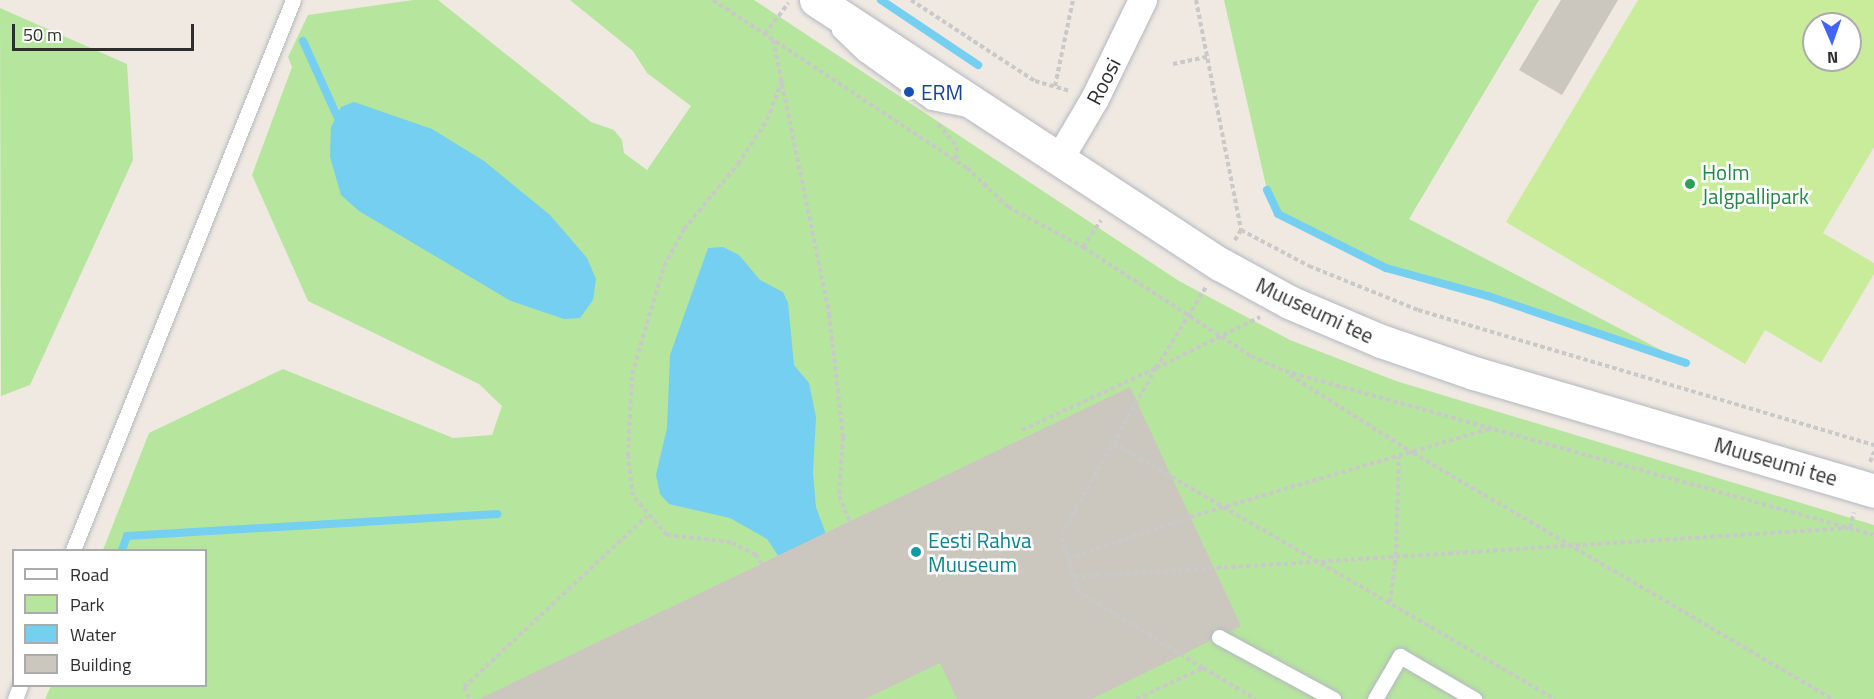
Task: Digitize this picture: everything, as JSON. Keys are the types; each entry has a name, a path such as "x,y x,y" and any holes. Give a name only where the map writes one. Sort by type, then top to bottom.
{"street":[{"name":"Muuseumi tee","path":"816,0 1220,264 1289,302 1381,341 1474,373 1874,490"},
{"name":"Roosi","path":"1059,160 1095,99 1143,0"}],"lane":[{"path":"73,549 293,0"},
{"path":"809,0 864,54 931,102 988,113"},
{"path":"1219,637 1334,699"},
{"path":"1375,699 1400,656 1474,699"}],"path":[{"path":"713,0 967,168 1027,220 1083,247 1221,337 1285,371 1413,453 1832,699"},
{"path":"765,34 790,0"},
{"path":"911,0 1035,81 1095,99"},
{"path":"1055,86 1073,0"},
{"path":"1196,0 1241,230 1309,266 1418,310 1874,445"},
{"path":"773,40 828,314 843,437 839,496 850,522"},
{"path":"1173,64 1208,57"},
{"path":"762,564 756,555 731,542 667,535 647,516 633,496 628,480 631,392 637,352 673,248 767,120 782,81"},
{"path":"1206,287 1156,368 1061,535 1079,592 1256,699"},
{"path":"1023,430 1221,337 1289,302"},
{"path":"1285,371 1874,535"},
{"path":"1068,558 1227,507 1400,458 1492,428"},
{"path":"1113,443 1319,560 1555,699"},
{"path":"1390,602 1396,556 1400,458"},
{"path":"469,698 464,687 647,516"},
{"path":"1074,577 1850,528"},
{"path":"1136,699 1203,668"}],"green space":[{"path":"413,0 438,0 591,122 614,130 622,140 624,153 647,170 691,106 647,73 633,51 570,0 754,0 1179,281 1290,340 1396,381 1874,525 1874,699 45,699 51,687 207,687 207,549 103,549 149,433 283,369 453,438 492,435 502,406 479,384 308,301 252,175 292,67 288,57 308,15"},
{"path":"1224,0 1539,0 1409,219 1686,363 1488,296 1386,268 1278,214 1267,190"},
{"name":"Holm Jalgpallipark","path":"1638,0 1874,0 1874,147 1823,233 1874,263 1874,274 1821,363 1765,330 1745,364 1506,222"},
{"path":"0,8 127,64 133,160 30,385 1,396"}],"water":[{"path":"354,102 432,129 484,161 550,215 587,258 596,279 593,300 580,318 564,319 511,301 359,211 341,195 330,157 331,127 341,107"},
{"path":"723,247 739,255 760,280 783,292 788,303 794,365 809,383 816,417 813,473 816,507 831,548 798,585 767,539 730,518 669,504 660,494 656,475 667,428 670,355 708,248"}],"building":[{"path":"1561,0 1618,0 1562,95 1519,70"},
{"name":"Eesti Rahva Muuseum","path":"1130,387 1241,626 1230,632 1214,628 1210,641 1092,699 957,699 940,663 865,699 479,699"}],"waterway":[{"path":"881,0 978,65"},
{"path":"303,41 337,116"},
{"path":"1267,190 1278,214 1386,268 1488,296 1686,363"},
{"path":"122,549 127,536 497,514"}],"place":[{"name":"ERM","path":"909,92"},
{"name":"Holm Jalgpallipark","path":"1690,184"},
{"name":"Eesti Rahva Muuseum","path":"916,552"}]}
